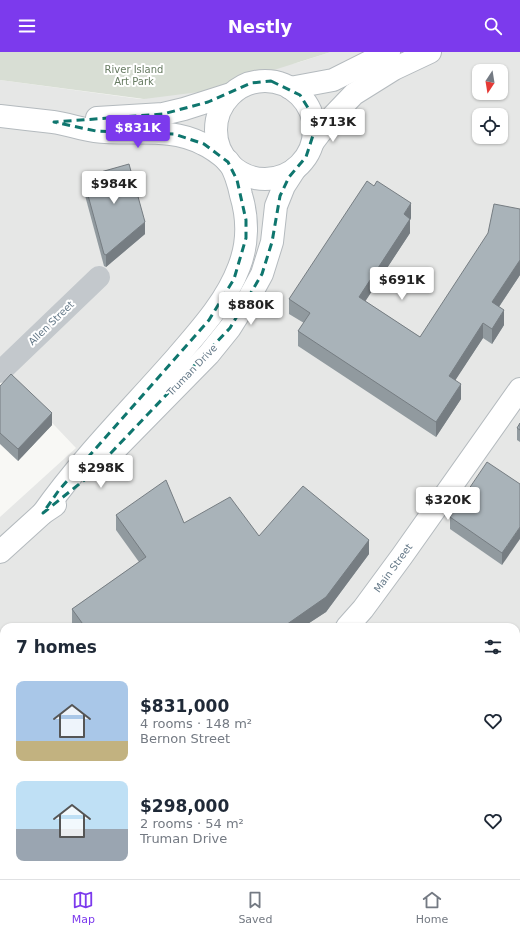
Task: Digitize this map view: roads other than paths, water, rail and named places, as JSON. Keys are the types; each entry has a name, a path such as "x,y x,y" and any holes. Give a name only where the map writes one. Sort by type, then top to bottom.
{"main road":[{"path":"290,88 333,80 389,52"},
{"path":"0,116 54,122 96,131 163,132 184,136 204,144 236,169 245,174 258,178 271,178 283,175 295,169 306,157 313,142 332,117 354,94 394,69 430,52"},
{"path":"54,122 162,114 184,109 231,94 251,83 271,81 290,88 304,99 313,116 313,142"},
{"path":"228,162 221,151 217,138 217,125 220,112 231,94"},
{"name":"Truman Drive","path":"43,513 59,490 204,325 228,289 240,266 246,238 246,220 243,200 237,180 228,162"},
{"name":"Truman Drive","path":"0,552 43,513 68,496 88,477 209,354 230,328 262,274 272,242 276,206 284,186 295,169"},
{"name":"Main Street","path":"350,623 363,609 402,556 520,389"}],"street":[{"name":"Allen Street","path":"1,366 99,277"}],"park label":[{"name":"River Island Art Park","path":"134,74"}]}
